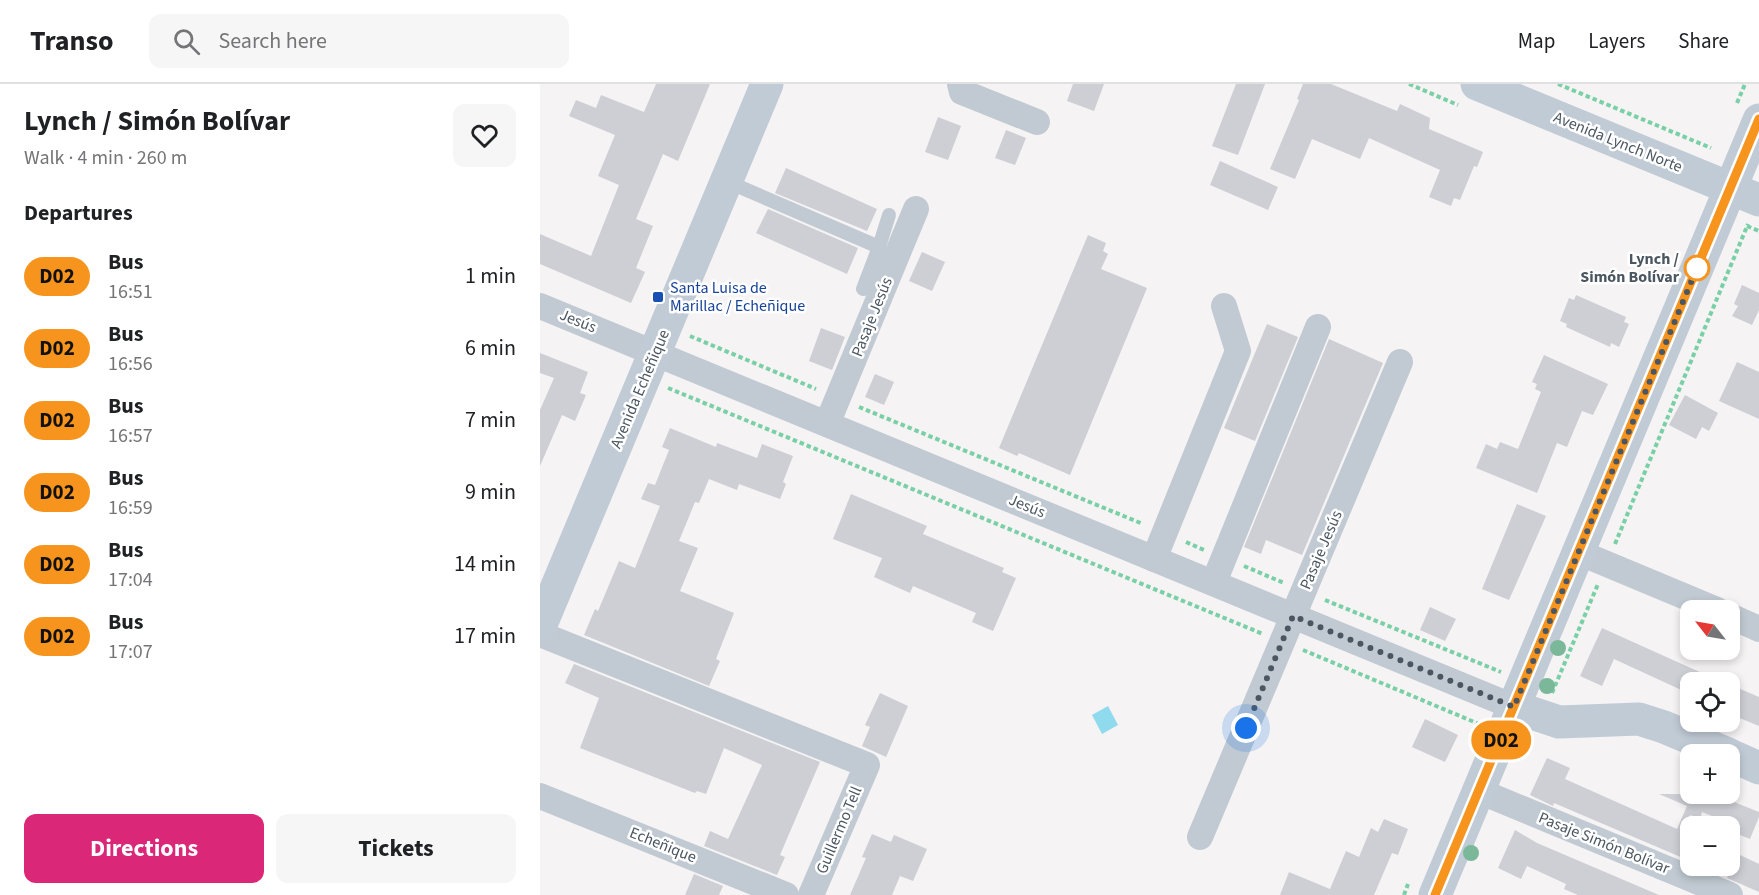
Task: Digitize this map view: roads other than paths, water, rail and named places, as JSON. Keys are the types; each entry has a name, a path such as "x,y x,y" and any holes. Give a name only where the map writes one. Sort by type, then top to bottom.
{"street":[{"name":"Avenida Echeñique","path":"540,627 767,84"},
{"path":"960,84 962,92 1037,122"},
{"name":"Avenida Lynch Norte","path":"1495,87 1745,194"},
{"path":"1436,895 1479,791 1528,712 1745,194 1759,120"},
{"name":"Pasaje Jesús","path":"827,424 915,209"},
{"name":"Jesús","path":"540,306 1528,712"},
{"path":"1155,559 1238,351 1224,306"},
{"path":"1214,582 1318,327"},
{"name":"Pasaje Jesús","path":"1200,837 1400,362"},
{"path":"1592,558 1693,600"},
{"path":"1740,620 1759,629"},
{"name":"Guillermo Tell","path":"540,634 867,765 811,895"},
{"path":"1528,712 1559,722 1639,719 1703,744"},
{"path":"1740,760 1759,768"},
{"name":"Pasaje Simón Bolívar","path":"1479,791 1730,895"},
{"name":"Echeñique","path":"540,796 786,895"}],"lane":[{"path":"726,181 879,247"},
{"path":"863,289 889,215"}],"water":[{"path":"1108,706 1118,725 1102,734 1092,715"}],"place":[{"name":"Lynch / Simón Bolívar","path":"1697,268"},
{"name":"Santa Luisa de Marillac / Echeñique","path":"658,297"}]}
